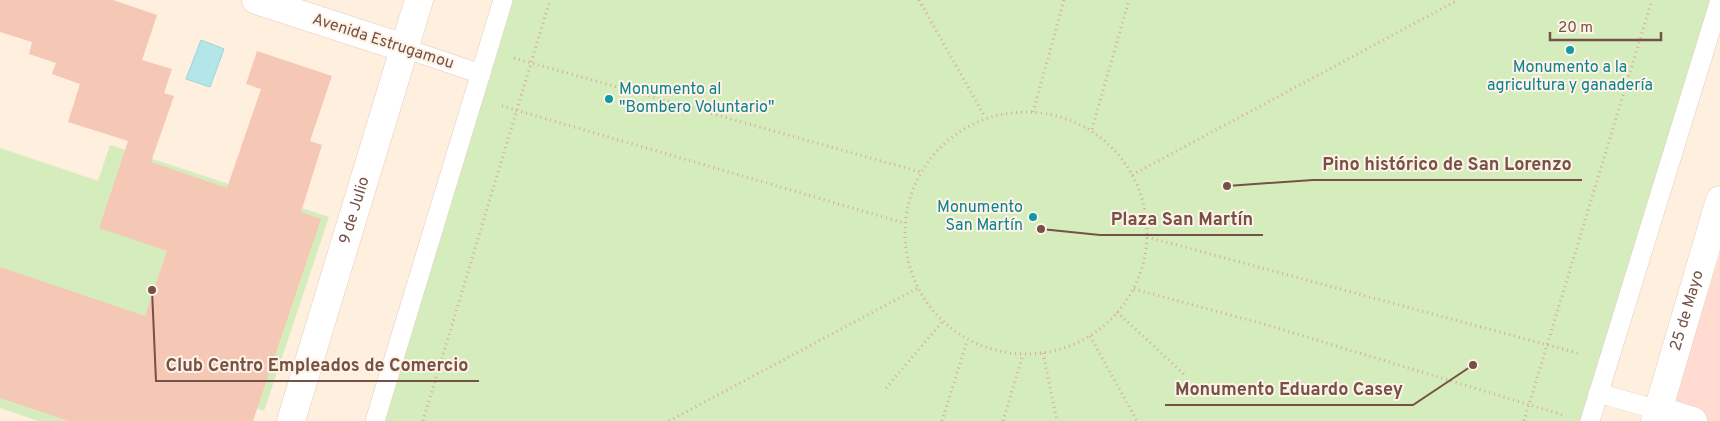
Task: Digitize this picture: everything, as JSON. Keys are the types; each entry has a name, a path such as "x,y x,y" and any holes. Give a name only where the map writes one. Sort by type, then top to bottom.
{"main road":[{"name":"Avenida Estrugamou","path":"256,0 404,48"},
{"name":"9 de Julio","path":"291,421 419,0"},
{"name":"25 de Mayo","path":"1656,415 1720,200"},
{"path":"1656,415 1693,421"}],"lane":[{"path":"374,421 503,0"},
{"path":"1590,421 1720,0"},
{"name":"Avenida Estrugamou","path":"404,48 481,74"},
{"path":"1598,393 1656,415"}],"path":[{"path":"423,421 550,0"},
{"path":"919,0 985,117"},
{"path":"1033,112 1064,0"},
{"path":"1092,129 1129,0"},
{"path":"1132,175 1458,0"},
{"path":"1524,421 1652,0"},
{"path":"488,50 920,172"},
{"path":"474,97 904,223"},
{"path":"1033,112 1046,112 1092,129 1127,163 1146,206 1147,252 1131,296 1100,331 1058,351 1012,355 967,341 930,310 908,267 904,223 920,172 952,135 985,117 997,114 1033,112"},
{"path":"1147,237 1608,362"},
{"path":"669,421 918,288"},
{"path":"1134,289 1267,326 1565,415"},
{"path":"1117,312 1185,375"},
{"path":"886,388 942,321"},
{"path":"1090,336 1136,421"},
{"path":"942,421 967,341"},
{"path":"1043,353 1058,421"},
{"path":"1003,421 1023,354"}],"shaded area":[{"path":"1720,254 1720,421 1668,421"}],"green space":[{"path":"503,0 1720,0 1590,421 375,421"},
{"path":"110,145 329,217 264,411 119,362 98,421 38,421 0,408 0,148 98,181"}],"water":[{"path":"201,40 224,49 210,87 186,79"}],"building":[{"path":"0,0 113,0 157,15 142,60 172,69 164,93 174,96 151,162 227,188 261,89 246,84 257,51 332,76 310,141 322,145 301,212 321,219 253,421 69,421 0,398 0,267 145,316 167,251 99,228 128,141 68,122 80,84 52,74 56,63 29,54 32,42 0,32"}],"place":[{"name":"Monumento a la agricultura y ganadería","path":"1570,50"},
{"name":"Monumento al \"Bombero Voluntario\"","path":"609,99"},
{"name":"Pino histórico de San Lorenzo","path":"1227,186"},
{"name":"Monumento San Martín","path":"1033,217"},
{"name":"Plaza San Martín","path":"1041,229"},
{"name":"Club Centro Empleados de Comercio","path":"152,290"},
{"name":"Monumento Eduardo Casey","path":"1473,365"}]}
